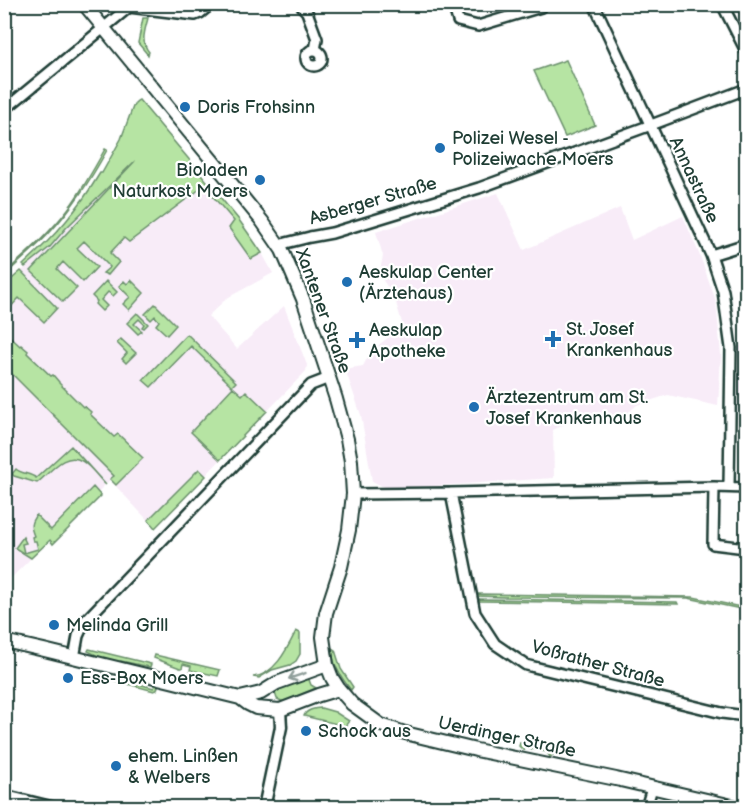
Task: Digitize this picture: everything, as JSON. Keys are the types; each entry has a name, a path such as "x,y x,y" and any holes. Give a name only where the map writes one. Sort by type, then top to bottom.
{"main road":[{"name":"Xantener Straße","path":"84,4 259,217 278,245 303,299 329,378 351,461 353,494 349,530 341,567 326,614 323,637 327,665 339,689"},
{"path":"4,642 240,698 256,708 280,710 339,689"},
{"path":"240,698 268,690 277,683 327,665"},
{"name":"Uerdinger Straße","path":"339,689 352,704 381,725 405,733 741,807"},
{"path":"268,690 266,696 268,701 280,710"}],"street":[{"path":"4,110 129,7 195,15 211,4"},
{"path":"300,4 307,12 317,39 315,50"},
{"path":"453,4 458,21 478,26 541,7"},
{"name":"Annastraße","path":"594,4 711,255 723,291 731,348 729,486"},
{"path":"722,4 747,51"},
{"name":"Asberger Straße","path":"278,245 332,233 479,188 747,89"},
{"path":"711,255 747,244"},
{"path":"74,658 78,636 85,621 311,385 329,378"},
{"path":"353,494 729,486 747,488"},
{"path":"714,487 713,544 747,548"},
{"name":"Voßrather Straße","path":"452,493 475,613 495,644 526,665 722,713 747,716"},
{"path":"264,807 281,727 280,710"},
{"path":"646,807 652,788"},
{"path":"4,795 57,807"}],"shaded area":[{"path":"150,122 239,220 273,273 227,298 208,316 237,349 284,306 307,365 306,371 155,528 110,480 5,584 5,285 50,247"},
{"name":"St. Josef Krankenhaus","path":"498,193 524,250 620,208 632,240 683,216 716,301 721,355 718,406 668,395 637,405 618,421 584,414 553,430 554,478 388,489 372,481 361,415 345,369 363,366 371,351 403,326 394,296 379,275 383,256 376,232"},
{"path":"738,346 746,346 746,420 739,420"}],"green space":[{"path":"143,18 148,18 144,40 148,55 138,43"},
{"path":"566,60 595,125 565,137 534,71"},
{"path":"139,100 239,220 262,253 251,259 229,228 234,221 204,186 129,242 124,238 110,253 119,262 108,275 103,273 110,267 84,241 77,248 97,267 83,282 63,262 57,269 77,288 63,302 31,271 135,161 66,228 50,247 25,267 23,265 65,222 102,173 121,139 134,104"},
{"path":"105,149 107,150 95,171 68,211 41,242 5,275 61,218 83,187"},
{"path":"21,271 57,308 44,322 19,298 5,313 5,285"},
{"path":"131,280 144,293 129,310 123,304 130,297 119,286 124,281 127,284"},
{"path":"106,281 117,292 113,296 108,292 101,300 107,306 102,311 95,304 97,301 92,296"},
{"path":"155,304 176,325 167,335 156,325 159,321 155,316 151,320 145,314"},
{"path":"137,313 148,324 142,327 144,324 139,319 134,324 142,331 138,334 127,323"},
{"path":"4,331 28,351 27,353 51,376 53,375 114,437 118,434 143,458 116,485 110,479 114,476 5,367"},
{"path":"187,334 236,382 232,386 191,346 151,387 143,380"},
{"path":"121,339 136,353 126,363 122,359 127,353 117,343"},
{"path":"233,387 242,395 246,391 267,411 220,460 191,432"},
{"path":"71,446 106,485 88,466 76,458 63,461 37,483 12,474 16,469 36,478"},
{"path":"199,469 206,476 155,528 148,520"},
{"path":"93,487 101,496 53,544 50,540 31,558 15,548 23,537 26,543 22,544 24,553 38,549 36,541 33,541 31,527 36,515 51,530"},
{"path":"477,594 693,597 746,608 746,610 688,598 504,597 477,596"},
{"path":"478,599 677,602 678,604 478,601"},
{"path":"296,631 300,633 300,654 296,661 272,670 259,678 253,677 268,672 274,666"},
{"path":"332,648 335,650 341,669 353,687 351,690 338,670"},
{"path":"89,649 151,664 150,667 121,661 116,663 88,651"},
{"path":"155,655 220,670 218,676 190,670 191,666 183,664 180,668 154,658"},
{"path":"97,673 154,688 155,685 158,686 154,691 97,676"},
{"path":"308,677 311,685 316,688 284,702 277,699 275,689"},
{"path":"321,708 335,712 349,721 345,726 304,716 309,711"},
{"path":"520,743 554,751 554,754 550,757 547,752 527,748 523,750 519,746"}],"place":[{"name":"Doris Frohsinn","path":"185,107"},
{"name":"Polizei Wesel - Polizeiwache Moers","path":"440,148"},
{"name":"Bioladen Naturkost Moers","path":"260,180"},
{"name":"Aeskulap Center (Ärztehaus)","path":"347,282"},
{"name":"St. Josef Krankenhaus","path":"553,339"},
{"name":"Aeskulap Apotheke","path":"357,340"},
{"name":"Ärztezentrum am St. Josef Krankenhaus","path":"474,407"},
{"name":"Melinda Grill","path":"54,625"},
{"name":"Ess-Box Moers","path":"68,678"},
{"name":"Schock aus","path":"306,731"},
{"name":"ehem. Linßen & Welbers","path":"116,766"}]}
